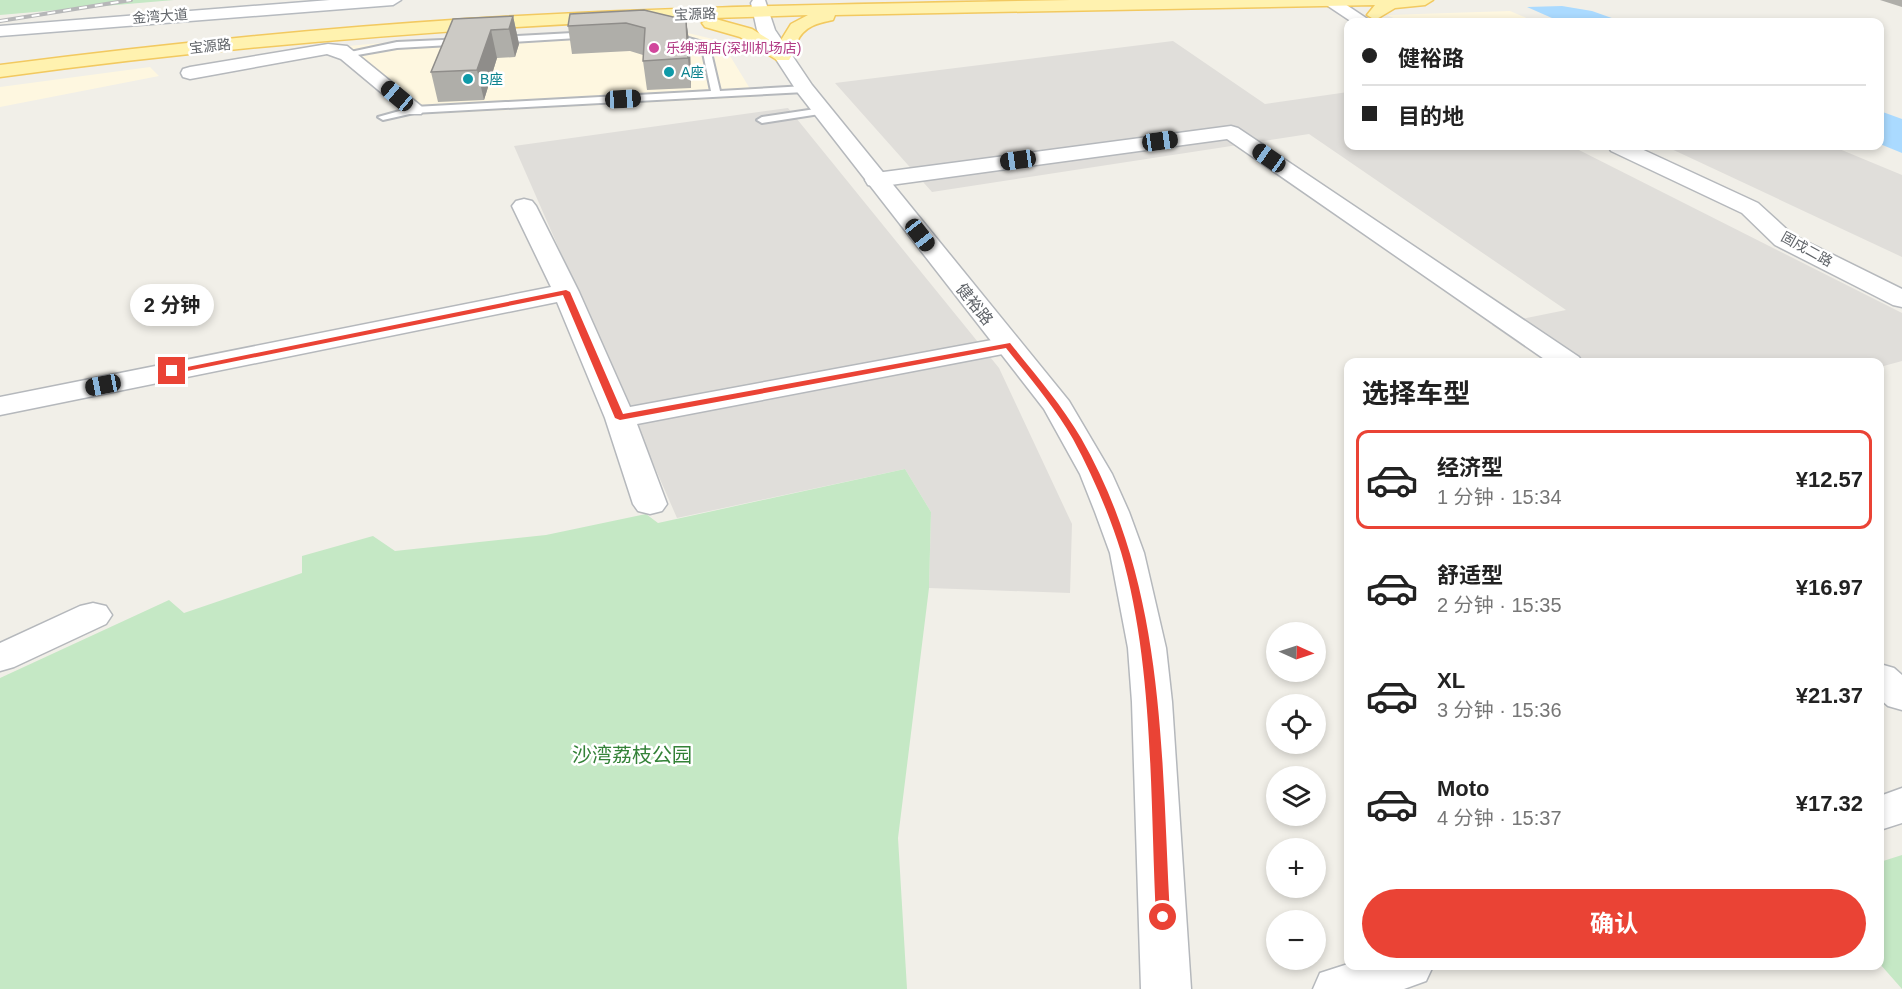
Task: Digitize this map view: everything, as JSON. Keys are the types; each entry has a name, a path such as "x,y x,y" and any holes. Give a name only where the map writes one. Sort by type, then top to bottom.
{"main road":[{"name":"宝源路","path":"0,60 196,37 534,10 1392,0"},
{"path":"1377,18 1375,13 1380,9 1402,2 1425,0"},
{"path":"1194,4 1290,10 1344,21"},
{"path":"604,17 672,19 719,25 746,33 783,56 790,33 806,21 885,5"},
{"name":"宝源路","path":"0,71 111,56 299,37 759,8"},
{"path":"299,37 325,42 340,52 350,39 378,31"}],"street":[{"name":"金湾大道","path":"0,20 250,0"},
{"name":"金湾大道","path":"0,31 393,0"},
{"path":"1328,1 1356,18"},
{"name":"健裕路","path":"759,8 766,30 814,100 1058,407 1096,474 1126,553 1138,598 1147,648 1152,702 1166,989"},
{"path":"190,73 328,49 340,52 414,110"},
{"path":"876,180 1231,132 1562,358"},
{"name":"固戍二路","path":"1627,150 1750,208 1784,240 1902,299"},
{"path":"524,206 566,292 620,418 650,504"},
{"path":"0,406 566,292"},
{"path":"620,418 1008,345"},
{"path":"0,658 93,615"},
{"path":"1884,681 1902,696"},
{"path":"1884,812 1902,805"},
{"path":"1338,989 1397,970"}],"lane":[{"path":"654,33 706,46 717,93"},
{"path":"492,40 599,35"},
{"path":"340,52 397,45 480,41"},
{"path":"382,117 414,110 717,93 814,100"},
{"path":"762,120 814,100"}],"shaded area":[{"path":"1510,11 1527,18 1393,18 1387,15"},
{"path":"667,28 721,41 755,97 413,115 326,48 392,42"},
{"path":"1173,41 1265,104 1344,93 1344,150 1579,150 1902,313 1902,361 1884,366 1884,358 1540,358 1492,325 1566,310 1309,134 932,192 835,83"},
{"path":"150,67 159,76 0,107 0,87"},
{"path":"788,108 999,368 1072,524 1070,593 929,588 931,512 905,469 677,518 514,146"},
{"path":"1674,150 1842,150 1902,175 1902,257"}],"green space":[{"path":"0,0 174,0 0,15"},
{"name":"沙湾荔枝公园","path":"905,469 931,512 929,588 898,838 907,989 0,989 0,678 169,600 184,613 302,573 302,556 373,536 395,551 546,535 646,514 658,523"},
{"path":"1902,855 1902,989 1884,969 1884,861"}],"water":[{"path":"1562,6 1592,11 1612,18 1552,18 1527,7"},
{"path":"1884,112 1902,119 1902,153 1884,146"}],"building":[{"path":"644,10 686,20 688,58 643,61 645,28 626,23 568,26 570,14"},
{"path":"513,16 509,29 491,30 477,70 431,72 453,19"}],"railway":[{"path":"0,21 131,0"}],"place":[{"name":"乐绅酒店(深圳机场店)","path":"654,48"},
{"name":"A座","path":"669,72"},
{"name":"B座","path":"468,79"}],"route":[{"path":"172,371 566,292 620,418 1008,345 1058,407 1077,439 1096,474 1126,553 1138,598 1147,648 1163,917"}]}
